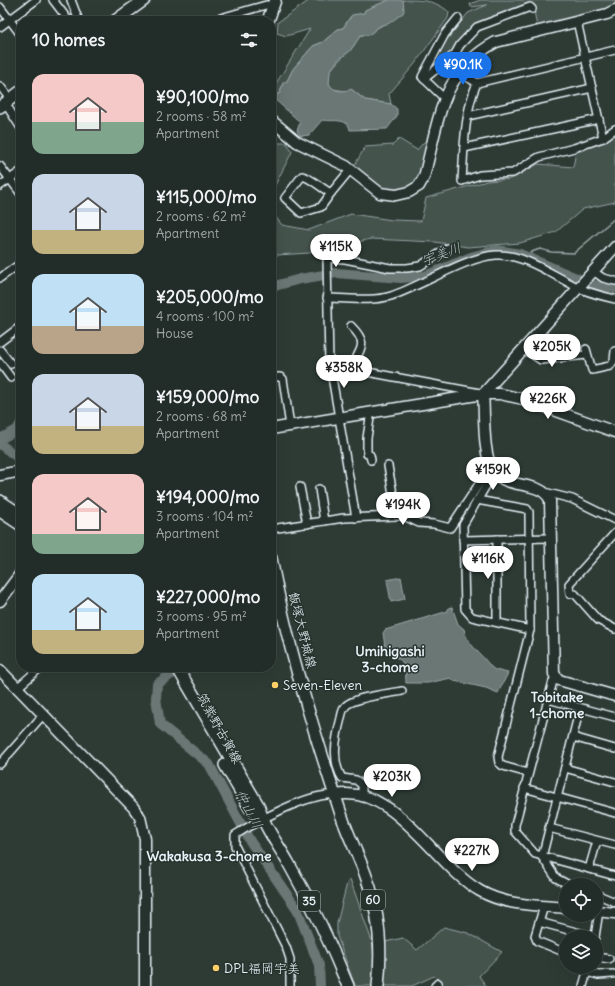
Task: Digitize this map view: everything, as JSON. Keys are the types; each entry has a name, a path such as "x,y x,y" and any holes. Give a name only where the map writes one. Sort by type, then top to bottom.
{"main road":[{"path":"122,16 144,0"},
{"path":"270,16 274,3"},
{"path":"5,103 16,95"},
{"path":"0,501 16,512"},
{"path":"0,511 16,522"},
{"name":"飯塚大野城線","path":"276,578 310,716 343,818 367,880 377,912 380,942 378,986"},
{"name":"筑紫野古賀線","path":"174,672 181,680 250,808 262,820 289,863 333,948 348,986"},
{"name":"筑紫野古賀線","path":"179,672 181,680"}],"street":[{"path":"0,27 36,0"},
{"path":"53,0 65,16"},
{"path":"71,0 77,16"},
{"path":"228,16 274,3"},
{"path":"0,8 16,28"},
{"path":"424,79 455,54 460,45 477,27 530,8 532,9"},
{"path":"276,124 297,142 350,170 380,193 396,195 409,192 418,186 424,177 444,98 459,72 480,51 496,42 608,14 615,10"},
{"path":"444,98 422,77 440,43 458,18"},
{"path":"577,21 603,138"},
{"path":"459,72 477,83 615,50"},
{"path":"477,83 472,94 468,116 462,181 480,175 513,173 539,157 574,148 603,138 615,129"},
{"path":"0,86 5,103 16,120"},
{"path":"468,116 592,88"},
{"path":"464,148 599,120"},
{"path":"0,166 16,187"},
{"path":"331,193 320,188 308,177 302,176 285,198 301,214 321,207 350,170"},
{"path":"0,186 16,175"},
{"path":"615,247 484,394 488,458 493,470 508,482 572,499 615,520"},
{"path":"356,518 329,364 326,258 345,259 390,268 407,268 420,266 448,248"},
{"path":"327,298 361,299 392,295 474,260 496,255 513,257 543,269 579,287 615,299"},
{"path":"0,278 16,267"},
{"path":"592,272 603,278 615,281"},
{"path":"351,326 357,332 361,342 359,354 353,369"},
{"path":"0,342 16,330"},
{"path":"524,349 541,360 587,352 592,370 610,366 614,360 615,352"},
{"path":"0,350 11,364"},
{"path":"0,364 11,378"},
{"path":"330,365 463,388 484,394"},
{"path":"276,377 283,379 290,426"},
{"path":"276,428 484,394 500,394 523,399 615,432"},
{"path":"370,412 367,454 370,455 371,460"},
{"path":"388,466 397,516"},
{"path":"493,470 463,525 465,609 472,617 530,630"},
{"path":"276,528 324,521 397,516 404,516 419,523 434,524 450,528 479,484 493,470"},
{"path":"0,475 16,472"},
{"path":"300,487 307,524"},
{"path":"318,489 324,521"},
{"path":"544,492 550,500 552,666 555,677 524,788 515,830 535,854 615,876"},
{"path":"477,500 527,509 529,512 530,630 498,757 499,763 504,766 528,773"},
{"path":"615,533 569,584 570,594 575,594 598,620 615,629"},
{"path":"463,540 551,538"},
{"path":"497,539 497,622"},
{"path":"0,601 16,580"},
{"path":"0,670 133,807 140,817 145,839 145,986"},
{"path":"17,688 35,672"},
{"path":"555,677 565,682 615,696"},
{"path":"362,795 362,785 356,780 342,778 338,771 336,737 343,709 351,703 373,697 402,692"},
{"path":"548,699 615,717"},
{"path":"559,880 556,878 542,857 580,708"},
{"path":"0,767 43,715"},
{"path":"573,737 615,749"},
{"path":"565,768 615,782"},
{"path":"524,788 615,813"},
{"path":"290,986 290,959 286,947 236,846 235,835 248,826 311,797 326,794 336,795 352,793 362,795 389,809 473,887 499,900 559,907"},
{"path":"549,828 615,846"},
{"path":"589,870 597,841"},
{"path":"603,897 615,902"},
{"path":"544,906 540,922 534,936 537,941 559,950"},
{"path":"603,912 615,913"},
{"path":"540,922 569,930"},
{"path":"603,958 609,959"},
{"path":"583,986 584,974"},
{"path":"595,974 613,974"}],"shaded area":[{"path":"310,0 389,0 365,10 364,13 350,17 343,28 338,29 323,42 313,46 293,69 287,81 283,83 280,93 276,95 276,83 310,29 286,36 277,33 278,22"},
{"path":"389,0 403,0 403,13 388,24 375,29 369,35 361,35 350,51 339,59 330,71 329,84 333,89 339,91 351,89 365,100 391,104 397,109 397,116 387,129 350,130 346,123 322,120 309,135 301,136 297,131 300,122 276,101 276,95 280,93 283,83 287,81 293,69 313,46 323,42 338,29 343,28 352,15 364,13 365,10"},
{"path":"403,0 416,0 433,3 449,12 448,18 414,65 389,94 391,104 365,100 351,89 346,91 332,89 328,77 330,71 352,48 361,35 369,35 394,18 401,8"},
{"path":"480,0 615,0 615,7 607,11 537,27 533,5 477,25 452,53 426,76 446,41 468,13 487,5 471,7 470,4"},
{"path":"615,135 615,202 583,209 556,232 520,243 468,247 435,242 371,239 309,253 276,255 276,217 282,225 309,230 351,214 392,220 421,221 426,198 487,181 510,179 538,164 573,167 576,152"},
{"path":"399,139 417,150 424,142 429,142 419,180 407,190 383,191 353,168 365,147 393,145"},
{"path":"287,143 292,152 276,183 276,144"},
{"path":"401,577 405,599 391,602 387,580"},
{"path":"452,607 458,624 464,629 468,640 475,649 495,670 508,673 498,693 486,688 454,681 451,678 428,683 406,683 405,667 401,661 386,653 383,633 385,630 448,611 448,608"},
{"path":"350,879 376,953 385,942 403,938 417,950 444,927 468,933 502,952 479,976 486,986 444,986 434,976 412,986 355,986 337,936 337,923 347,883"}],"waterway":[{"path":"525,256 540,249 551,252 574,253 615,218"},
{"name":"宇美川","path":"276,286 300,279 336,273 401,278 425,276 471,257 496,250 520,254 593,285 615,288"},
{"name":"宇美川","path":"0,439 16,431"},
{"name":"仲山川","path":"0,444 16,456"},
{"name":"仲山川","path":"175,672 157,684 156,698 160,724 209,764 250,841 297,909 319,965 320,986"}],"place":[{"name":"Seven-Eleven","path":"275,685"},
{"name":"DPL福岡宇美","path":"216,968"}],"district":[{"name":"Umihigashi 3-chome","path":"390,660"},
{"name":"Tobitake 1-chome","path":"557,706"},
{"name":"Wakakusa 3-chome","path":"209,856"}]}
